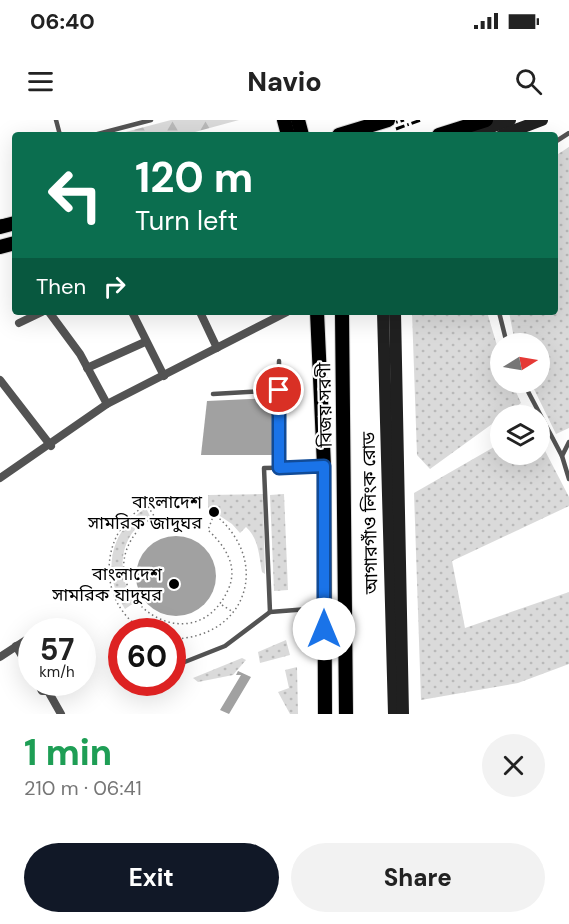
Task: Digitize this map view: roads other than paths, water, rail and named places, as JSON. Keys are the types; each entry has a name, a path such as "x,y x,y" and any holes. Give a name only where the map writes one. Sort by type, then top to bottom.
{"main road":[{"path":"349,132 387,120"},
{"path":"448,132 486,120"},
{"path":"478,132 510,120"},
{"path":"510,132 542,120"},
{"name":"বিজয় সরণী","path":"317,315 324,466 325,714"},
{"name":"বিজয় সরণী","path":"342,315 346,714"},
{"name":"আগারগাঁও লিংক রোড","path":"383,315 394,714"},
{"name":"আগারগাঁও লিংক রোড","path":"394,315 403,714"}],"street":[{"path":"19,323 36,315"},
{"path":"51,315 87,368 107,404"},
{"path":"133,315 164,376"},
{"path":"201,315 217,348"},
{"path":"0,478 51,446 107,404 281,315"},
{"path":"87,368 146,342"},
{"path":"0,380 51,446"},
{"path":"0,657 16,646 18,649"},
{"path":"51,696 62,714"}],"lane":[{"path":"105,132 151,120"},
{"path":"500,315 504,333"},
{"path":"279,361 279,468"},
{"path":"213,394 279,390"},
{"path":"529,393 562,456 569,479"},
{"path":"562,456 569,442"},
{"path":"270,612 264,468 324,466"},
{"path":"186,661 225,646 270,612 323,608"}],"railway":[{"path":"363,132 404,120"},
{"path":"396,129 421,120"},
{"path":"0,221 12,219"},
{"path":"0,230 12,228"}],"place":[{"name":"বাংলাদেশ সামরিক জাদুঘর","path":"214,512"},
{"name":"বাংলাদেশ সামরিক যাদুঘর","path":"174,584"}]}
